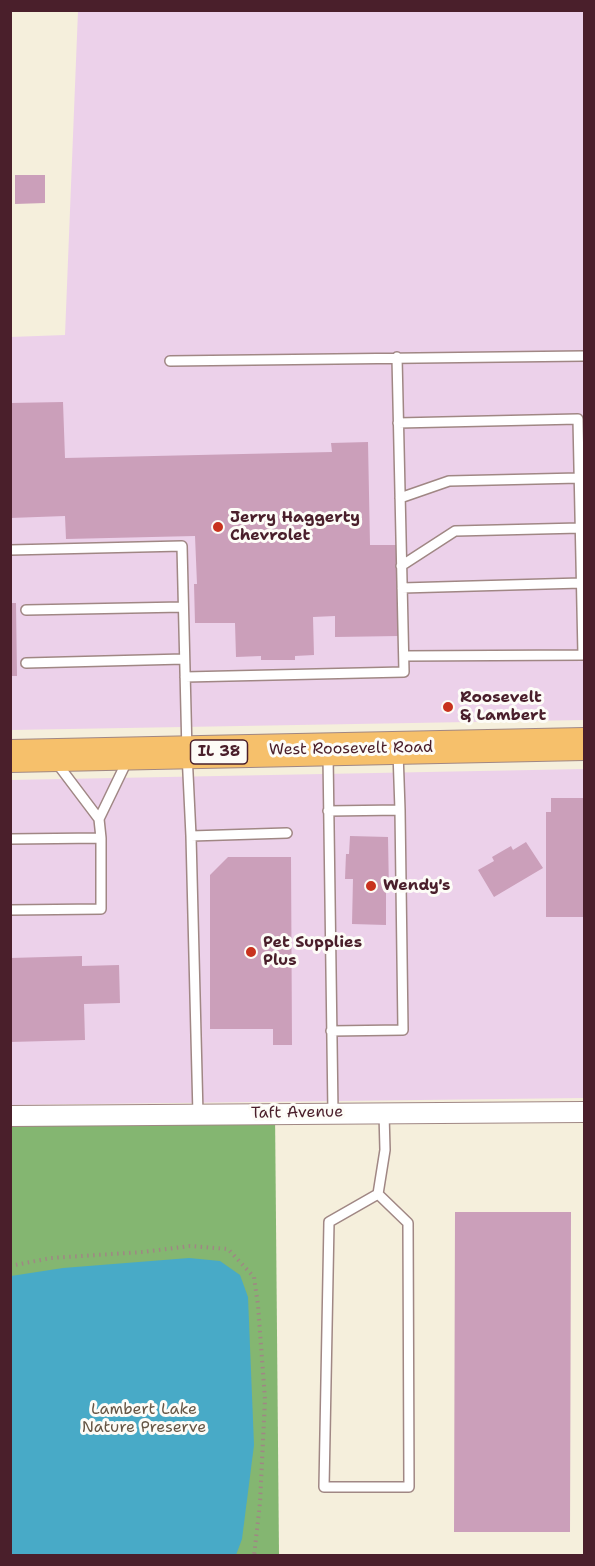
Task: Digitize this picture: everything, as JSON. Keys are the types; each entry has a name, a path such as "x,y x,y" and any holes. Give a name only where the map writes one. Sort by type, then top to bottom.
{"main road":[{"name":"West Roosevelt Road","path":"10,756 585,744"}],"street":[{"name":"Taft Avenue","path":"10,1116 585,1112"}],"lane":[{"path":"170,361 585,356"},
{"path":"185,677 404,672 396,357"},
{"path":"398,423 578,419 583,655 404,656"},
{"path":"400,498 448,481 579,478"},
{"path":"401,567 455,531 580,528"},
{"path":"10,550 182,546 198,1115"},
{"path":"402,588 582,583"},
{"path":"26,610 183,607"},
{"path":"26,663 184,659"},
{"path":"331,1031 403,1030 398,748"},
{"path":"328,750 333,1113"},
{"path":"99,819 130,754"},
{"path":"10,910 101,909 99,819 52,756"},
{"path":"328,811 400,810"},
{"path":"191,836 287,833"},
{"path":"10,839 101,838"},
{"path":"378,1194 385,1150 384,1113"},
{"path":"378,1194 408,1223 409,1487 324,1487 329,1222 378,1194"}],"path":[{"path":"10,1266 51,1258 143,1252 190,1246 228,1249 254,1277 265,1400 260,1503 254,1556"}],"shaded area":[{"path":"78,11 584,11 584,720 11,730 10,337 65,335"},
{"path":"584,769 584,1098 11,1105 10,780"}],"green space":[{"name":"Lambert Lake Nature Preserve","path":"275,1111 279,1555 11,1555 10,1117"}],"water":[{"path":"189,1258 220,1261 240,1275 248,1297 254,1445 242,1539 236,1555 11,1555 11,1276 63,1268"}],"building":[{"path":"15,175 45,175 45,203 15,204"},
{"name":"Jerry Haggerty Chevrolet","path":"63,402 65,458 332,452 331,443 368,442 370,545 397,545 399,636 335,637 335,616 313,617 314,655 295,656 295,660 261,660 261,656 236,657 235,623 195,623 194,584 197,584 195,536 66,539 65,516 10,518 10,403"},
{"path":"10,603 16,603 17,676 10,676"},
{"path":"551,798 584,798 584,917 546,917 546,812 551,812"},
{"name":"Wendy's","path":"350,836 388,837 389,892 386,892 386,925 352,924 353,879 345,879 346,854 349,854"},
{"path":"526,842 543,868 494,897 478,870 494,861 492,857 511,846 513,850"},
{"name":"Pet Supplies Plus","path":"228,857 291,857 292,1045 273,1045 273,1029 210,1029 210,875"},
{"path":"82,956 82,966 119,965 120,1003 84,1004 85,1040 10,1042 10,958"},
{"path":"455,1212 571,1212 570,1532 454,1532"}],"place":[{"name":"Jerry Haggerty Chevrolet","path":"218,527"},
{"name":"Roosevelt & Lambert","path":"448,707"},
{"name":"Wendy's","path":"371,886"},
{"name":"Pet Supplies Plus","path":"251,952"}]}
